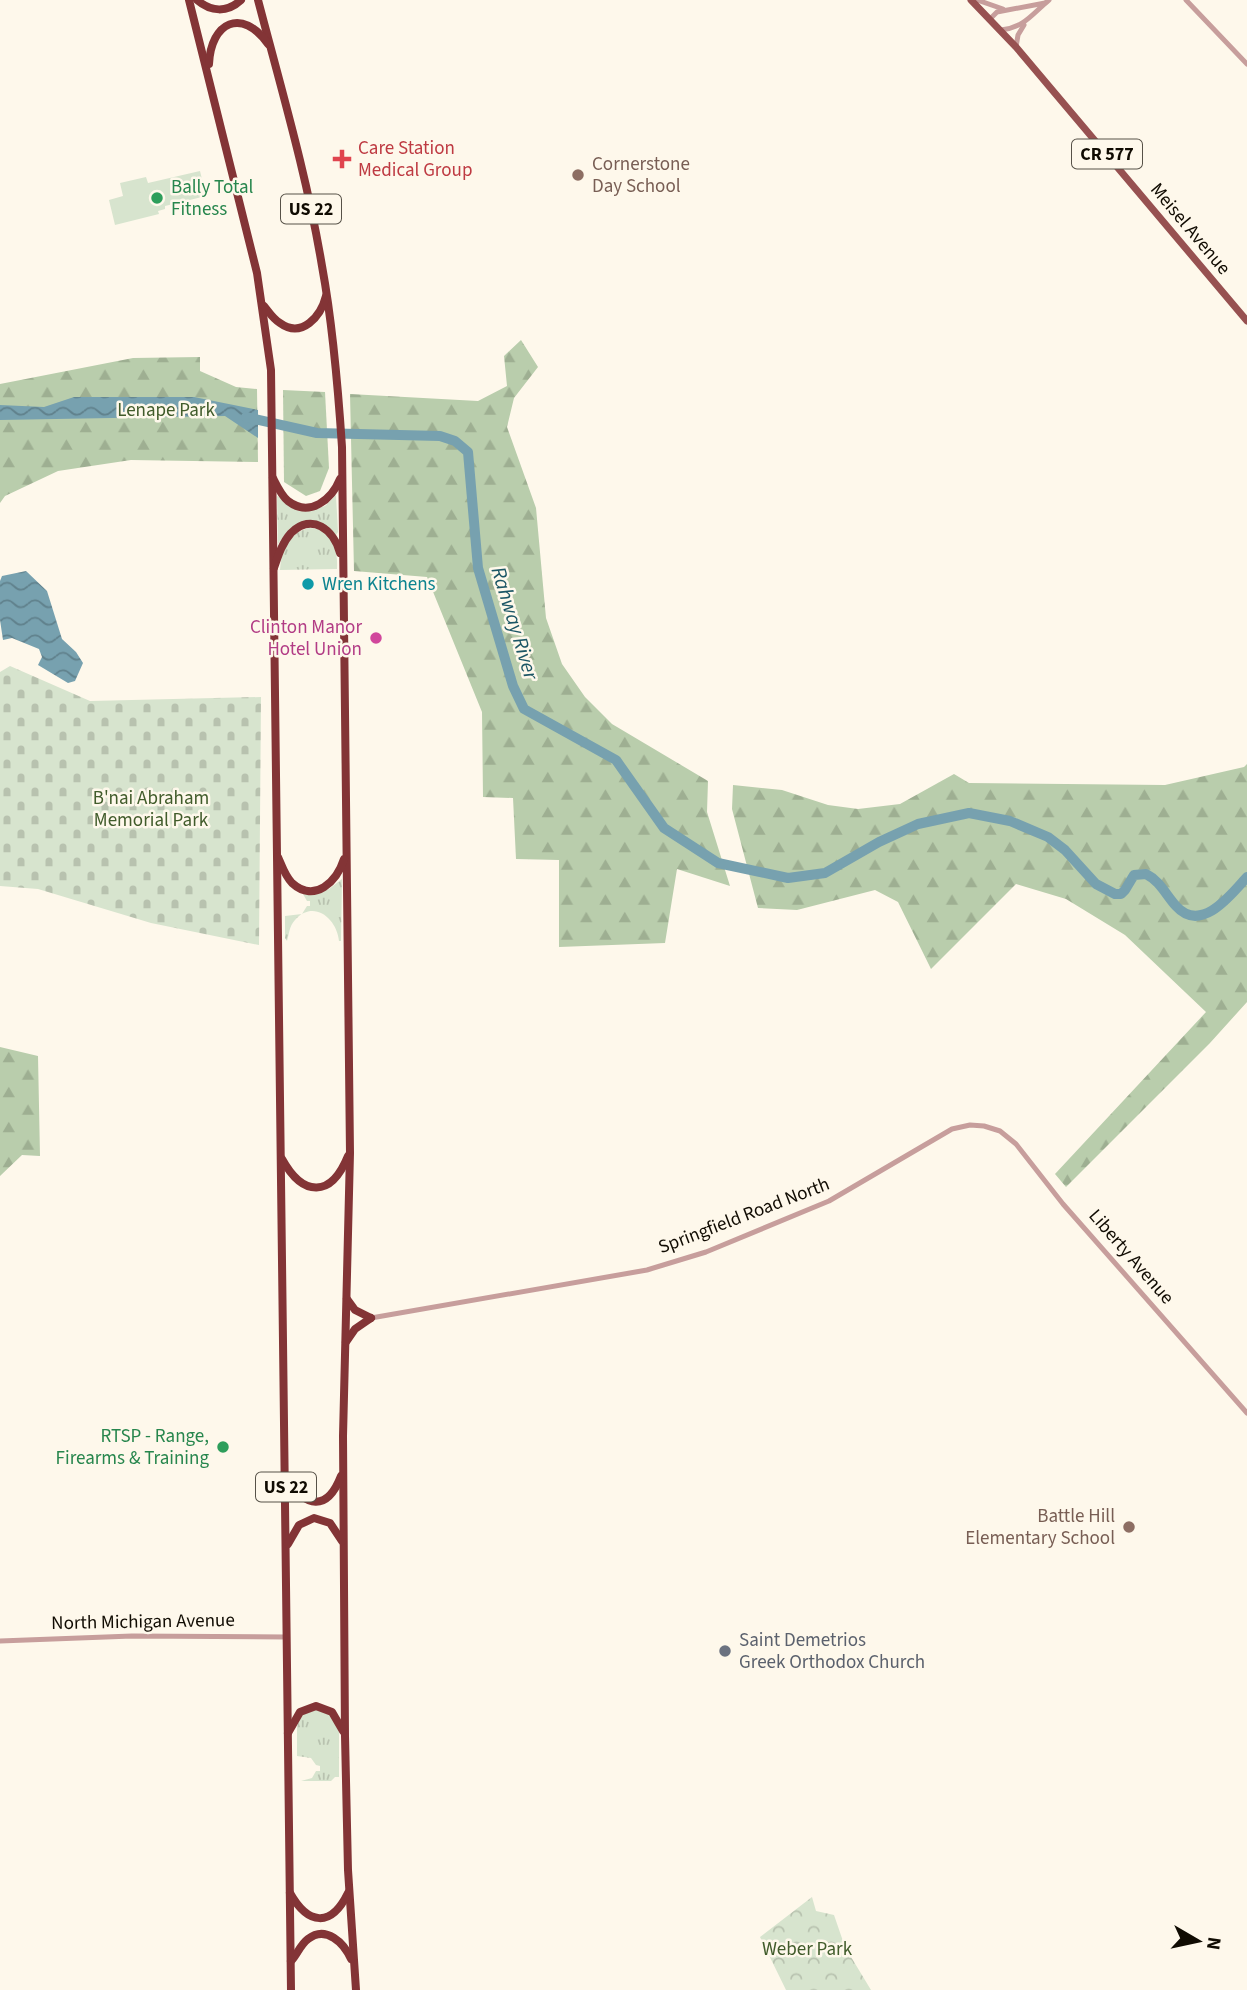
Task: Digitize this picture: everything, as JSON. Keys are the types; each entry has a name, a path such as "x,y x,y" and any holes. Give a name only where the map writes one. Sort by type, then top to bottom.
{"highway":[{"name":"US 22","path":"190,0 263,303 271,370 291,1990"},
{"path":"197,0 218,10 229,8 241,0"},
{"name":"US 22","path":"258,0 305,180 327,294 336,364 342,447 350,1153 344,1345 345,1733 349,1890 356,1990"},
{"path":"208,74 211,44 215,34 223,27 234,24 248,25 260,33 270,46"},
{"path":"263,303 282,325 299,328 310,324 316,318 327,294"},
{"path":"271,475 287,500 296,506 306,507 325,501 334,491 342,472"},
{"path":"272,574 288,537 294,530 307,525 319,526 331,533 338,546 343,566"},
{"path":"277,855 292,883 313,890 324,888 334,881 346,853"},
{"path":"281,1156 298,1181 318,1187 329,1184 338,1177 350,1153"},
{"path":"344,1345 355,1329 371,1318 355,1310 346,1298"},
{"path":"286,1475 300,1496 316,1502 332,1494 343,1472"},
{"path":"287,1546 302,1522 316,1518 332,1525 344,1547"},
{"path":"287,1735 300,1712 317,1706 332,1712 345,1733"},
{"path":"289,1891 303,1912 311,1917 321,1918 337,1912 349,1890"},
{"path":"291,1962 307,1940 316,1935 326,1935 342,1943 354,1965"}],"main road":[{"name":"CR 577","path":"971,0 1001,30"},
{"name":"Meisel Avenue","path":"1001,30 1247,321"}],"street":[{"path":"976,0 1006,10"},
{"path":"1186,0 1247,64"},
{"path":"990,19 997,12 1047,2"},
{"path":"1001,30 1012,29 1028,20 1047,2"},
{"path":"1016,47 1021,28 1028,20"},
{"name":"Springfield Road North","path":"371,1318 647,1270 686,1259 840,1196 951,1129 970,1125 989,1127"},
{"name":"Liberty Avenue","path":"989,1127 1006,1135 1016,1144 1080,1223 1247,1413"},
{"name":"North Michigan Avenue","path":"0,1641 132,1636 287,1637"}],"green space":[{"name":"Bally Total Fitness","path":"200,171 206,196 165,206 165,209 158,211 159,214 115,225 109,200 123,196 120,183 146,177 148,183"},
{"path":"521,340 538,367 514,398 507,427 536,508 546,618 562,664 585,697 612,724 708,781 707,812 730,886 677,869 665,943 559,947 559,860 516,859 513,798 483,797 482,712 427,577 354,571 350,394 478,401 507,386 504,356"},
{"name":"Lenape Park","path":"200,357 200,371 236,387 257,389 258,462 131,460 58,471 5,496 0,503 0,384 133,358"},
{"path":"283,390 325,392 329,468 320,491 306,496 284,482"},
{"path":"336,495 336,535 322,523 286,533 278,544 277,496 312,510 325,506"},
{"path":"309,528 323,532 332,541 337,569 280,570 282,556 291,538"},
{"name":"B'nai Abraham Memorial Park","path":"10,666 90,701 261,697 259,945 151,923 38,889 0,886 0,672"},
{"path":"1247,764 1247,1002 1210,1043 1066,1187 1055,1174 1206,1012 1125,935 1066,899 1016,884 931,969 898,902 875,890 797,910 758,908 732,809 733,785 782,790 828,805 858,809 900,804 954,774 969,783 1165,785 1244,767"},
{"path":"342,879 341,941 334,925 323,914 310,911 302,914 307,906 310,906 310,901 307,901 303,894 329,889"},
{"path":"302,914 293,922 287,941 285,916"},
{"path":"0,1047 38,1056 40,1156 22,1155 0,1176"},
{"path":"318,1709 330,1714 339,1732 339,1777 331,1781 301,1781 312,1778 316,1771 320,1771 320,1766 311,1758 297,1756 297,1726 301,1715"},
{"name":"Weber Park","path":"812,1897 816,1911 834,1915 845,1947 871,1990 786,1990 760,1937"}],"water":[{"path":"74,397 194,397 258,410 258,438 225,416 0,420 0,405 44,407"},
{"path":"26,571 47,591 62,639 83,663 75,681 68,683 38,665 42,657 39,649 12,638 3,640 0,581 2,576"}],"waterway":[{"name":"Rahway River","path":"246,417 317,433 440,436 455,441 468,452 478,568 513,686 524,709 616,760 664,828 718,863 788,878 825,873 879,842 918,824 969,813 1010,821 1048,837 1065,850 1096,884 1115,894 1121,894 1134,875 1146,874 1159,884 1186,914 1195,916 1215,909 1247,877"}],"place":[{"name":"Care Station Medical Group","path":"342,159"},
{"name":"Cornerstone Day School","path":"578,175"},
{"name":"Bally Total Fitness","path":"157,198"},
{"name":"Wren Kitchens","path":"308,584"},
{"name":"Clinton Manor Hotel Union","path":"376,638"},
{"name":"RTSP - Range, Firearms & Training","path":"223,1447"},
{"name":"Battle Hill Elementary School","path":"1129,1527"},
{"name":"Saint Demetrios Greek Orthodox Church","path":"725,1651"}]}
